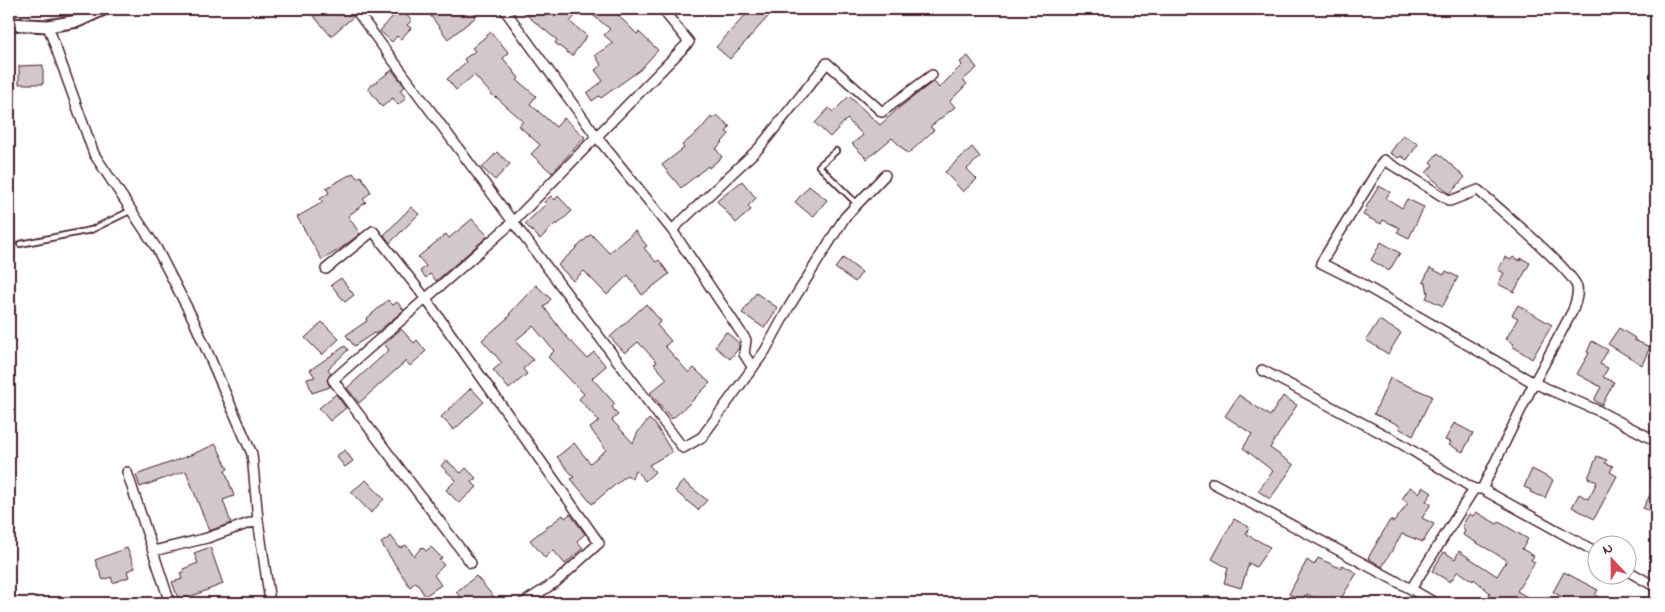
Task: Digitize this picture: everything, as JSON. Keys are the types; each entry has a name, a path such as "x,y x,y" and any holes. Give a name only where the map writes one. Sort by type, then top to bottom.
{"street":[{"path":"9,24 48,26 78,21 104,9"},
{"path":"355,9 683,448 702,436 753,368 845,217 885,175"},
{"path":"504,9 596,136 672,230 746,340 744,354 753,368"},
{"path":"471,564 334,380 513,222 689,42 662,9"},
{"path":"48,26 94,154 157,249 193,319 252,454 258,520 269,595"},
{"path":"672,230 759,148 827,63 882,112 932,75"},
{"path":"1411,588 1478,489 1534,383 1578,298 1578,288 1574,280 1550,256 1478,190 1450,201 1384,160 1321,263 1355,280 1534,383 1599,412 1656,441"},
{"path":"326,268 373,231 426,299 599,543 556,582 523,603"},
{"path":"1262,370 1400,443 1478,489 1588,548"},
{"path":"127,472 170,603"},
{"path":"1213,483 1411,588 1435,603"},
{"path":"153,551 207,538 258,520"},
{"path":"1638,576 1656,587"}],"lane":[{"path":"836,151 819,166 857,204"},
{"path":"20,244 91,230 132,210"}],"building":[{"path":"316,9 346,9 353,17 331,36 311,13"},
{"path":"399,9 412,20 407,25 411,28 401,39 397,36 392,42 380,31"},
{"path":"439,9 470,9 476,17 448,39 430,15"},
{"path":"519,9 581,9 570,22 587,36 572,56 555,43 557,40"},
{"path":"585,9 612,9 637,34 639,32 658,50 640,70 601,98 599,96 592,101 587,93 603,81 595,70 601,65 595,55 613,43 604,35 610,29"},
{"path":"751,9 775,9 730,59 716,47"},
{"path":"491,32 509,53 503,58 519,78 517,80 536,96 530,104 556,127 564,118 585,137 552,173 531,154 540,145 519,126 523,121 495,98 474,75 456,90 447,79 466,62 464,59 475,51 472,48"},
{"path":"968,56 977,68 963,80 967,84 950,101 955,107 930,127 934,130 908,154 892,138 867,159 852,144 863,135 847,119 830,137 815,123 829,108 833,112 849,96 880,125 934,81 939,88 962,65 960,62"},
{"path":"43,65 43,84 19,84 19,66"},
{"path":"392,70 405,87 400,90 406,98 398,105 393,98 382,107 368,88"},
{"path":"717,115 730,127 726,132 729,134 716,149 722,157 681,188 662,165 684,148 682,145 699,131 711,117 713,119"},
{"path":"1403,135 1418,144 1407,160 1401,156 1398,158 1390,153"},
{"path":"972,147 980,157 967,169 977,179 963,192 945,172"},
{"path":"497,152 510,164 495,180 482,168"},
{"path":"1438,153 1465,177 1450,194 1426,173 1433,165 1430,162"},
{"path":"353,173 357,178 361,176 371,192 363,199 366,202 348,216 360,234 322,260 297,217 323,202 320,199 329,193 326,188"},
{"path":"742,181 756,198 748,206 751,210 736,223 717,201"},
{"path":"809,186 827,200 813,217 795,202"},
{"path":"1379,186 1390,192 1386,198 1402,208 1407,199 1424,207 1409,238 1397,232 1400,228 1383,220 1381,224 1363,215"},
{"path":"551,196 555,200 558,196 572,211 557,225 556,223 540,239 525,224 546,204 544,202"},
{"path":"411,207 419,214 390,243 384,235"},
{"path":"472,219 488,236 436,281 430,274 426,278 420,271 426,266 418,257 446,234 449,238"},
{"path":"635,231 647,246 644,248 656,262 659,260 669,274 642,295 628,275 607,295 584,271 573,281 558,265 591,234 609,253"},
{"path":"1381,242 1400,253 1389,271 1371,260"},
{"path":"1505,257 1511,260 1513,257 1520,261 1521,258 1530,263 1514,292 1498,284 1504,273 1498,270"},
{"path":"843,258 862,272 855,282 835,268"},
{"path":"1430,268 1444,275 1446,271 1458,277 1443,306 1426,298 1428,294 1426,283 1423,282"},
{"path":"341,278 354,295 345,302 331,285"},
{"path":"536,285 551,299 544,307 564,334 587,358 594,352 606,366 592,378 615,404 612,407 618,415 612,420 633,443 638,432 649,419 655,424 672,452 649,465 655,472 645,481 635,470 632,479 627,475 592,504 571,479 574,477 557,457 574,443 590,463 606,450 590,428 599,421 579,399 584,394 548,357 554,351 533,326 515,341 533,360 523,369 527,374 509,389 493,370 502,363 482,340 511,315 509,314"},
{"path":"756,293 778,308 764,328 742,313"},
{"path":"388,300 393,305 397,302 404,310 375,334 354,346 346,335 367,321 366,319"},
{"path":"646,304 661,321 657,325 671,341 665,346 689,373 694,368 710,383 672,419 650,393 667,379 654,364 657,362 638,342 625,353 610,337"},
{"path":"1518,305 1552,325 1532,359 1512,346 1514,344 1506,339 1518,318 1512,315"},
{"path":"1379,320 1401,333 1388,354 1366,340"},
{"path":"322,322 339,339 322,355 305,338"},
{"path":"1619,328 1635,338 1634,340 1650,347 1642,365 1608,344"},
{"path":"401,329 414,343 417,340 426,351 410,366 406,361 359,403 347,388 389,350 384,344"},
{"path":"726,332 739,343 739,348 730,359 715,347"},
{"path":"1592,341 1608,350 1600,364 1608,368 1603,377 1614,382 1602,405 1594,400 1601,387 1577,374 1589,353 1587,352"},
{"path":"345,346 348,350 328,369 331,373 327,380 330,387 312,393 307,379 315,377 310,370"},
{"path":"1390,378 1432,396 1413,436 1400,429 1399,425 1374,414"},
{"path":"471,388 484,402 454,430 441,417"},
{"path":"336,394 346,408 330,421 319,408"},
{"path":"1239,395 1270,416 1283,396 1297,405 1270,448 1294,465 1270,499 1258,491 1273,471 1243,448 1252,434 1225,416"},
{"path":"1454,423 1473,433 1463,452 1449,445 1451,442 1445,440"},
{"path":"216,444 228,469 225,470 234,496 223,500 231,523 209,531 186,471 140,487 136,475"},
{"path":"345,450 353,461 345,467 336,456"},
{"path":"1597,456 1607,460 1605,463 1613,466 1610,472 1617,476 1594,519 1572,507 1579,494 1588,499 1597,482 1588,478"},
{"path":"446,460 461,473 466,468 476,478 472,482 477,487 459,503 446,490 456,480 441,466"},
{"path":"1532,469 1553,480 1545,498 1530,492 1531,490 1524,487"},
{"path":"366,480 384,499 371,513 351,492"},
{"path":"683,481 707,500 698,510 675,491"},
{"path":"1656,484 1656,514 1643,508"},
{"path":"1410,487 1419,493 1423,487 1432,493 1426,501 1431,504 1422,518 1434,524 1423,542 1402,534 1382,567 1368,558 1390,520 1394,522 1408,503 1402,499"},
{"path":"1476,512 1497,524 1499,522 1528,539 1522,549 1534,556 1531,560 1535,562 1517,591 1538,603 1494,603 1486,599 1490,593 1474,579 1473,581 1458,571 1450,582 1432,571 1444,552 1455,559 1459,551 1497,576 1507,560 1463,535 1465,530 1462,526 1469,514 1473,516"},
{"path":"570,514 585,534 577,541 583,548 565,564 553,550 545,558 530,540 563,515 565,518"},
{"path":"1234,519 1249,527 1246,534 1270,547 1256,567 1249,563 1241,588 1224,583 1228,568 1212,559"},
{"path":"391,536 400,548 406,545 414,556 422,547 426,551 431,547 442,558 439,560 444,565 434,575 441,585 425,596 416,582 410,587 381,543"},
{"path":"210,547 223,584 179,601 172,582 182,579 180,573 184,572 183,569 198,563 194,553"},
{"path":"127,548 135,568 127,571 129,577 113,583 111,577 103,580 95,560"},
{"path":"1318,558 1340,568 1342,565 1357,573 1338,603 1324,603 1307,594 1304,601 1289,594 1307,560 1314,565"},
{"path":"1564,572 1598,590 1595,595 1610,603 1574,603 1553,592"},
{"path":"476,576 499,603 466,603 456,592"}]}
